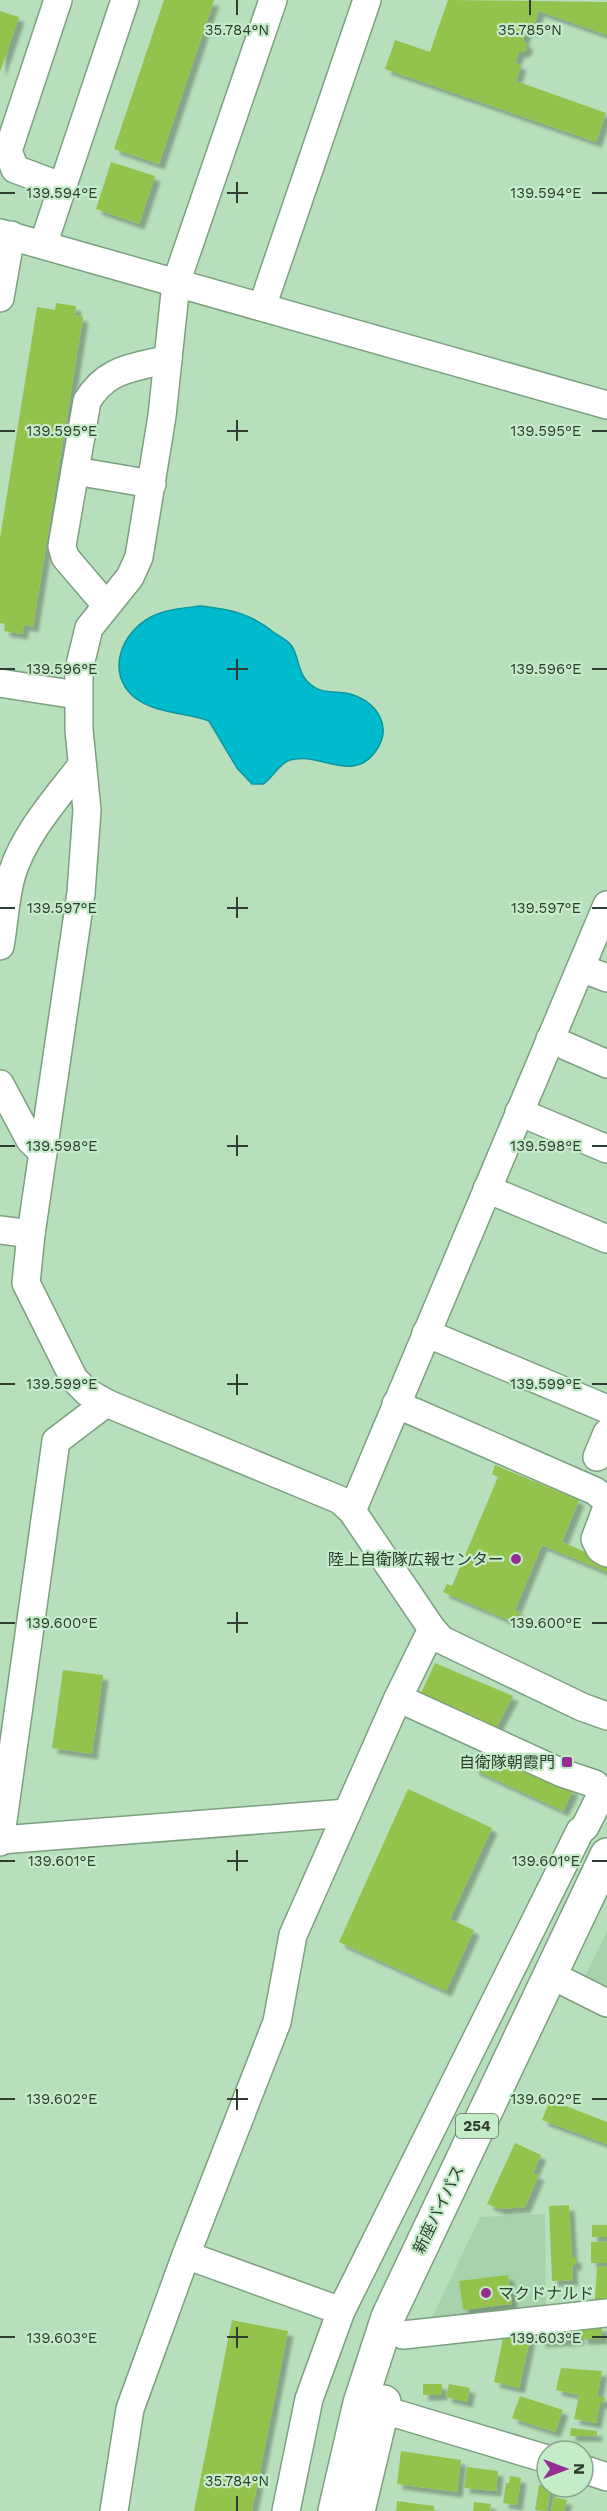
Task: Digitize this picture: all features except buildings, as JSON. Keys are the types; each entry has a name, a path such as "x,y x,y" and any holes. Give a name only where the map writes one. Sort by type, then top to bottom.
{"highway":[{"name":"新座バイパス","path":"358,2511 371,2406 388,2316 607,1855"},
{"name":"新座バイパス","path":"335,2511 371,2406 420,2291 607,1897"}],"street":[{"path":"58,0 8,151 15,168 63,187"},
{"path":"43,245 125,0"},
{"path":"273,0 176,283 152,484 139,557 130,576 89,628 83,644 77,695 87,810 81,893 31,1234 26,1283 74,1379 87,1392 106,1403 340,1500 352,1510 432,1629 442,1640 582,1707 607,1716"},
{"path":"262,307 367,0"},
{"path":"0,298 5,234 607,405"},
{"path":"106,605 65,557 62,546 87,401 97,385 112,374 168,359"},
{"path":"75,471 152,484"},
{"path":"0,683 77,695"},
{"path":"0,946 11,877 25,846 49,808 82,765"},
{"path":"352,1510 607,905"},
{"path":"581,968 607,978"},
{"path":"550,1039 607,1064"},
{"path":"0,1084 30,1140 43,1153"},
{"path":"519,1112 607,1149"},
{"path":"487,1189 607,1239"},
{"path":"0,1230 31,1234"},
{"path":"426,1333 607,1409"},
{"path":"106,1403 56,1441 0,1841 347,1813"},
{"path":"396,1404 595,1491 607,1501"},
{"path":"607,1507 595,1539 600,1549 607,1552"},
{"path":"114,2511 130,2409 186,2255 277,2022 293,1935 398,1698 432,1629"},
{"path":"286,2511 309,2399 341,2311 575,1842 602,1793 595,1784 562,1773 398,1698"},
{"path":"565,1982 607,2003"},
{"path":"186,2255 341,2311"},
{"path":"403,2335 607,2313"},
{"path":"371,2406 535,2455"}],"shaded area":[{"path":"607,1931 607,1997 580,1986"},
{"path":"545,2214 546,2310 429,2324 480,2217"}],"water":[{"path":"201,606 232,611 258,621 291,645 301,672 314,687 322,691 350,694 368,703 375,709 383,725 383,734 375,752 366,761 356,765 334,765 301,758 290,760 263,784 252,784 237,768 209,721 151,707 134,697 125,687 120,676 119,665 125,642 132,632 157,614"}],"place":[{"name":"陸上自衛隊広報センター","path":"516,1559"},
{"name":"自衛隊朝霞門","path":"567,1762"},
{"name":"マクドナルド","path":"486,2293"}]}
